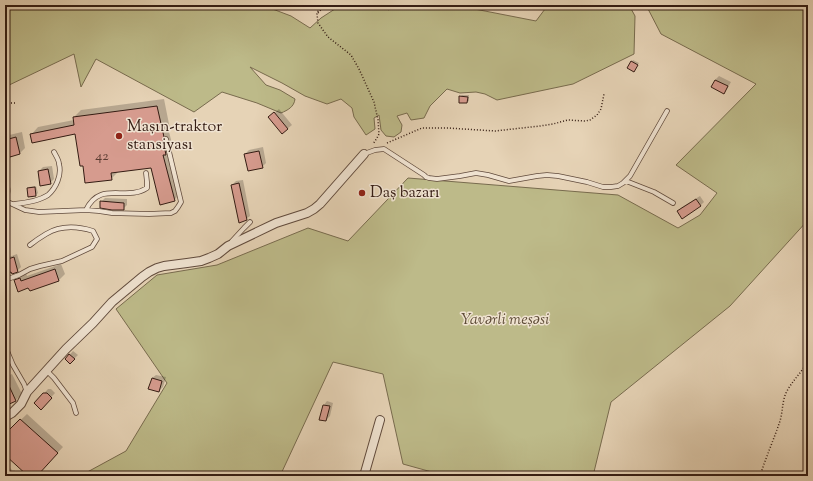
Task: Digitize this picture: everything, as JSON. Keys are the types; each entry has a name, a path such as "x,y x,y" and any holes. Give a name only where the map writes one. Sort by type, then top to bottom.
{"street":[{"path":"5,417 12,413 21,404 27,392 46,370 112,302 146,274 164,266 194,262 209,258 218,254 228,246 276,223 307,213 320,204 364,154"},
{"path":"364,476 380,420"}],"lane":[{"path":"364,154 375,150 384,149 429,178 437,179 476,173 509,181 547,175 587,182 604,187 611,187 623,184 630,176 667,111"},
{"path":"5,178 8,196 5,202 14,204 25,210 39,212 86,210 112,213 149,214 175,211 181,202 166,139"},
{"path":"14,204 41,198 52,191 57,183 60,171 59,163 54,152"},
{"path":"86,210 95,198 102,194 131,193 144,190 147,188 146,173"},
{"path":"626,181 654,192 673,203"},
{"path":"228,246 250,222"},
{"path":"5,280 35,268 62,261 92,247 97,239 93,231 73,227 58,229 46,234 30,245"},
{"path":"5,346 27,392"},
{"path":"46,370 73,403 76,413"}],"path":[{"path":"320,5 317,14 318,23 328,37 351,55 374,102 379,134 375,142 364,154"},
{"path":"317,14 325,5"},
{"path":"386,144 422,128 495,131 540,126 568,120 590,120 597,115 601,109 604,94"},
{"path":"5,104 17,103"},
{"path":"760,476 781,419 782,405 786,392 808,361"}],"green space":[{"path":"5,5 262,5 291,16 310,28 321,18 338,7 350,5 377,5 389,10 393,5 419,5 429,9 454,5 536,21 548,5 629,5 635,16 634,54 573,84 497,100 485,94 476,92 460,93 447,89 430,106 424,118 411,120 407,113 397,116 402,125 401,132 394,137 386,136 381,130 379,115 374,118 375,129 366,135 354,117 352,108 341,99 327,104 305,96 250,67 266,85 280,90 295,99 292,106 281,113 257,103 222,92 194,112 96,59 81,87 74,54 5,87"},
{"name":"Yavərli meşəsi","path":"646,5 808,5 808,220 730,306 611,402 593,476 440,476 439,474 403,464 383,374 333,362 280,476 80,476 126,451 167,383 116,309 157,275 217,265 308,228 348,241 408,178 618,195 678,228 700,215 717,193 676,165 756,84 661,34"}],"building":[{"path":"631,61 638,65 634,72 627,68"},
{"path":"715,80 728,86 724,94 711,87"},
{"path":"459,96 468,97 467,103 459,103"},
{"name":"Maşın-traktor stansiyası","path":"157,106 164,137 163,140 166,155 163,155 175,201 160,205 151,168 111,173 112,180 85,183 83,166 80,166 75,134 32,143 30,134 74,125 73,117"},
{"path":"274,112 288,129 282,134 268,117"},
{"path":"16,137 20,154 10,157 8,151 5,152 5,140"},
{"path":"259,151 263,168 248,171 244,154"},
{"path":"48,169 51,184 40,186 38,171"},
{"path":"239,183 247,220 239,223 231,185"},
{"path":"35,187 36,196 28,197 27,188"},
{"path":"696,199 701,206 682,219 677,211"},
{"path":"100,201 124,203 124,210 100,208"},
{"path":"14,257 18,272 12,274 11,272 8,273 5,260"},
{"path":"55,269 59,281 30,291 28,288 18,292 14,280 20,278 21,281"},
{"path":"69,354 75,359 70,364 65,359"},
{"path":"5,377 16,401 5,406"},
{"path":"152,378 162,381 159,392 148,389"},
{"path":"43,393 47,393 52,398 41,410 34,403"},
{"path":"323,405 330,406 326,421 319,420"},
{"path":"20,419 58,453 37,476 28,476 5,455 5,434"}],"place":[{"name":"Maşın-traktor stansiyası","path":"119,136"},
{"name":"Daş bazarı","path":"362,193"}]}
